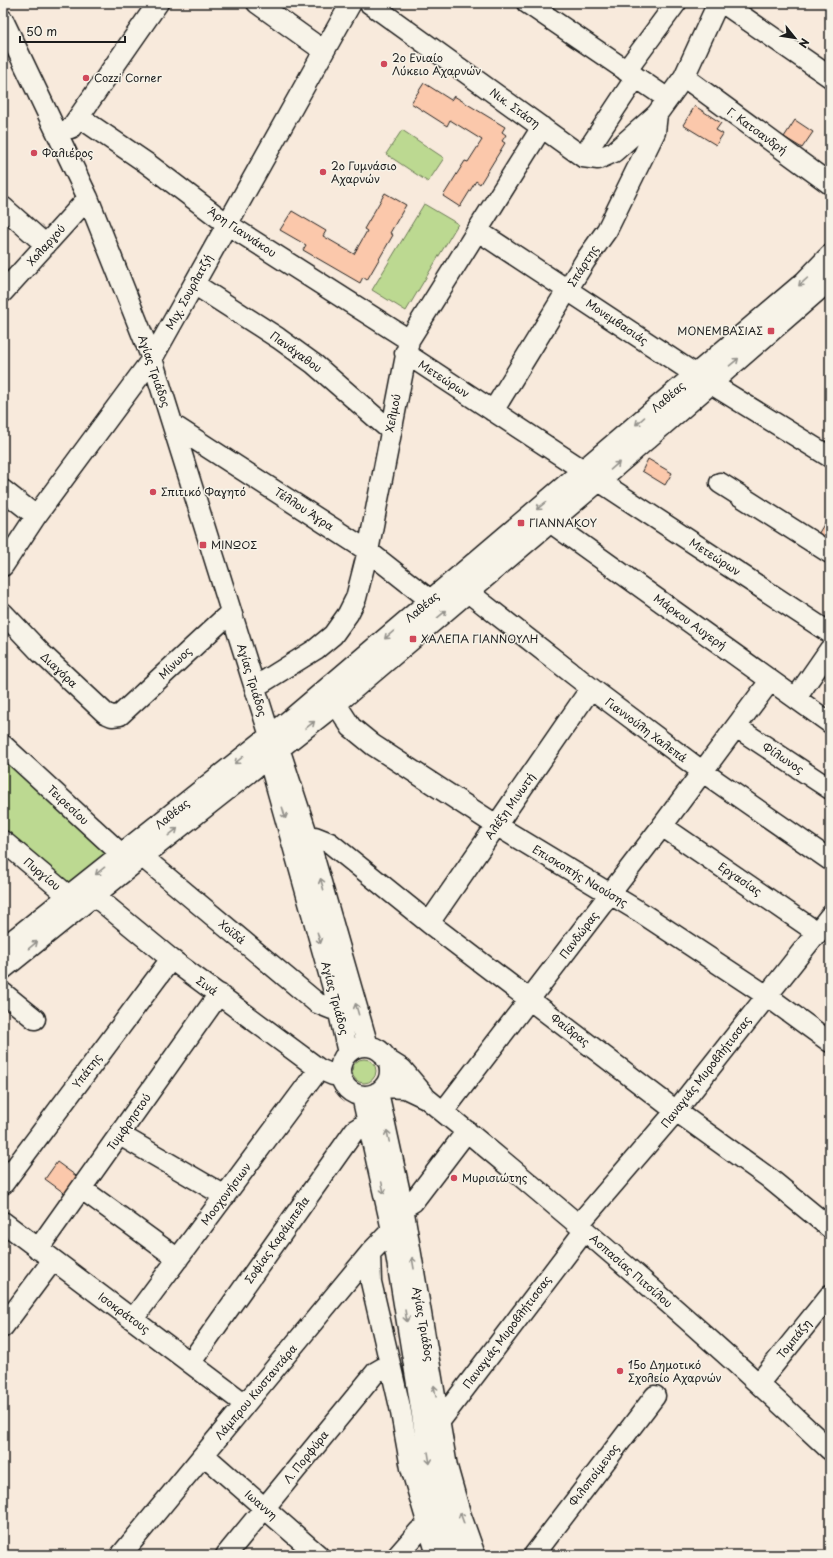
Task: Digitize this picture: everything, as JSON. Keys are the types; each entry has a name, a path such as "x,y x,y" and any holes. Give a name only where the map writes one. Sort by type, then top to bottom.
{"street":[{"path":"62,142 158,3"},
{"path":"257,3 324,51"},
{"name":"Μιχ. Σουρλατζή","path":"3,566 36,516 152,359 351,3"},
{"name":"Νικ. Στάση","path":"369,3 583,157"},
{"path":"527,3 631,74 662,106 614,152 598,159 583,157 631,74 676,3"},
{"name":"Σπάρτης","path":"493,411 607,230 655,132 662,106 684,77 718,3"},
{"path":"723,3 830,77"},
{"name":"Αγίας Τριάδος","path":"4,26 62,142 88,198 152,359 255,687 272,747 348,1053 354,1049 368,1046 308,838 272,747"},
{"name":"Γ. Κατσανδρή","path":"684,77 830,184"},
{"name":"Άρη Γιαννάκου","path":"79,117 148,164 227,224 407,346"},
{"name":"Χελμού","path":"255,687 316,649 333,634 348,614 356,598 368,551 407,346 542,127"},
{"path":"614,152 630,181"},
{"name":"Χολαργού","path":"5,286 46,245 88,198"},
{"path":"3,207 46,245"},
{"name":"Μονεμβασιάς","path":"478,231 703,379 830,457"},
{"name":"Λαθέας","path":"703,379 830,255"},
{"name":"Λαθέας","path":"272,747 430,600 591,475 703,379 830,280"},
{"name":"Πανάγαθου","path":"194,284 278,338 314,364 390,430"},
{"name":"Μετεώρων","path":"407,346 493,411 830,633"},
{"name":"Τέλλου Άγρα","path":"173,425 368,551 430,600"},
{"name":"Λαθέας","path":"3,969 81,896 132,855 272,747 336,704 550,522 591,475"},
{"path":"720,483 830,553"},
{"path":"3,490 36,516"},
{"name":"Μάρκου Αυγερή","path":"550,522 830,723"},
{"name":"Γιαννούλη Χαλεπά","path":"468,592 591,688 703,772 830,860"},
{"name":"Μίνωος","path":"120,715 231,612"},
{"name":"Διαγόρα","path":"3,613 40,653 105,713 112,716 120,715"},
{"path":"796,698 830,649"},
{"name":"Πανδώρας","path":"443,1112 703,772 770,681"},
{"name":"Αλέξη Μινωτή","path":"429,923 591,688"},
{"name":"Επισκοπής Ναούσης","path":"336,704 351,727 373,745 496,825 610,894 767,996 830,1042"},
{"name":"Φίλωνος","path":"736,728 830,789"},
{"name":"Τειρεσίου","path":"3,745 132,855"},
{"name":"Εργασίας","path":"662,826 818,933"},
{"name":"Φαίδρας","path":"308,838 315,837 330,843 429,923 676,1111 769,1178 830,1228"},
{"name":"Πυργίου","path":"3,841 81,896"},
{"name":"Χοϊδά","path":"132,855 317,1003 328,1008 338,1009"},
{"name":"Λαθέας","path":"3,948 81,896"},
{"name":"Σινά","path":"81,896 171,959 319,1069 333,1075 340,1074"},
{"name":"Παναγιάς Μυροβλήτισσας","path":"432,1423 582,1227 818,933 830,916"},
{"name":"Υπάτης","path":"3,1184 171,959"},
{"path":"3,993 35,1019"},
{"name":"Τυμφρηστού","path":"3,1327 46,1255 82,1189 219,994"},
{"path":"368,1046 379,1050 386,1059"},
{"path":"348,1053 341,1062 340,1074 347,1089 354,1094 375,1091"},
{"name":"Αγίας Τριάδος","path":"386,1059 389,1073 375,1091 368,1122 396,1208 392,1230 432,1423 450,1475 460,1513 475,1555"},
{"name":"Ασπασίας Πιτσίλου","path":"386,1059 402,1069 419,1087 426,1098"},
{"name":"Μοσχονήσιων","path":"133,1319 319,1069"},
{"name":"Ασπασίας Πιτσίλου","path":"375,1091 405,1088 426,1098 582,1227 759,1383 830,1450"},
{"name":"Αγίας Τριάδος","path":"375,1091 432,1423 433,1482 458,1555"},
{"name":"Σοφίας Καράμπελα","path":"190,1362 355,1130 368,1122"},
{"path":"396,1208 413,1202 467,1131"},
{"path":"120,1136 225,1196"},
{"path":"82,1189 178,1258"},
{"name":"Ισοκράτους","path":"3,1222 245,1404"},
{"name":"Λάμπρου Κωσταντάρα","path":"121,1555 370,1253 392,1230"},
{"path":"370,1253 371,1282 390,1364 411,1468 437,1555"},
{"name":"Τομπάζη","path":"759,1383 830,1295"},
{"name":"Λ. Πορφύρα","path":"226,1555 376,1372 390,1364"},
{"name":"Φιλοποίμενος","path":"534,1555 655,1396"},
{"name":"Ιωαννη","path":"204,1455 318,1555"},
{"path":"398,1555 419,1531 428,1528"}],"green space":[{"path":"402,130 444,158 428,182 386,154"},
{"path":"424,204 458,224 406,311 372,290"},
{"path":"3,753 111,853 69,885 3,831"},
{"path":"364,1059 373,1062 376,1071 373,1080 364,1083 355,1080 352,1071 355,1062"}],"building":[{"path":"424,83 451,100 454,96 505,127 502,132 506,135 502,141 505,143 480,184 476,181 460,207 443,196 465,161 468,162 482,140 450,120 447,126 411,103"},
{"path":"695,106 721,123 716,130 723,134 716,145 683,125"},
{"path":"795,120 813,132 802,148 784,137"},
{"path":"385,193 406,205 390,233 393,235 367,280 363,277 360,283 303,250 306,245 280,230 292,211 326,231 323,236 354,254 367,231 364,229"},
{"path":"648,459 672,473 665,485 642,471"},
{"path":"829,516 830,517 830,544 817,536"},
{"path":"57,1162 79,1178 67,1195 45,1179"}],"place":[{"name":"2ο Ενιαίο Λύκειο Αχαρνών","path":"384,64"},
{"name":"Cozzi Corner","path":"86,78"},
{"name":"Φαλιέρος","path":"34,153"},
{"name":"2ο Γυμνάσιο Αχαρνών","path":"323,172"},
{"name":"ΜΟΝΕΜΒΑΣΙΑΣ","path":"771,331"},
{"name":"Σπιτικό Φαγητό","path":"153,492"},
{"name":"ΓΙΑΝΝΑΚΟΥ","path":"521,523"},
{"name":"ΜΙΝΩΟΣ","path":"203,545"},
{"name":"ΧΑΛΕΠΑ ΓΙΑΝΝΟΥΛΗ","path":"413,639"},
{"name":"Μυρισιώτης","path":"454,1178"},
{"name":"15ο Δημοτικό Σχολείο Αχαρνών","path":"620,1371"}]}
